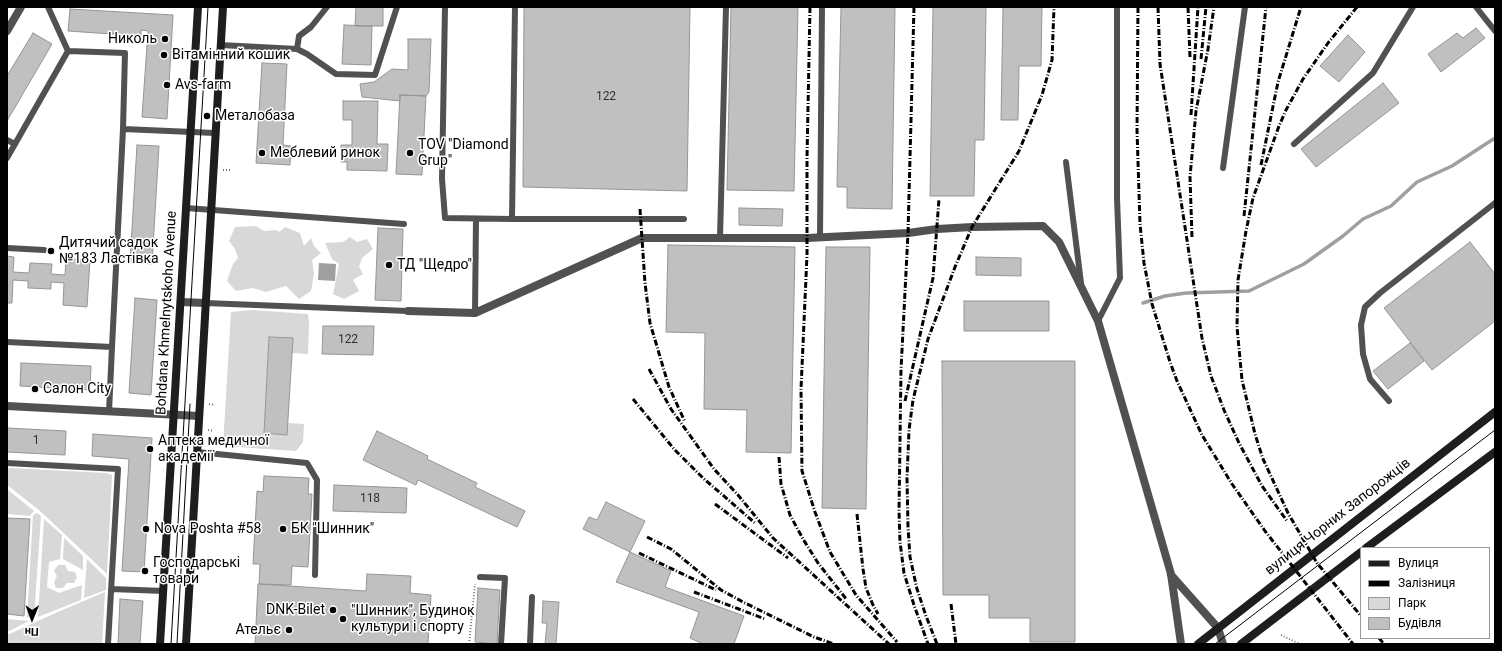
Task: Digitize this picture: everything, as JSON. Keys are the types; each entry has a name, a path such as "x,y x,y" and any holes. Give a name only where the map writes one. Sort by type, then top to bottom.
{"main road":[{"name":"Bohdana Khmelnytskoho Avenue","path":"160,644 198,7"},
{"path":"186,644 223,7"},
{"name":"вулиця Чорних Запорожців","path":"1198,644 1495,412"},
{"path":"1367,547 1495,452"},
{"path":"1241,644 1360,553"}],"street":[{"path":"7,31 21,7"},
{"path":"408,311 475,313 642,238 820,237 908,233 937,229 972,227 1043,226 1058,242 1081,284 1098,322 1171,574 1181,644"},
{"path":"181,302 205,303"},
{"path":"7,406 199,416"},
{"path":"1171,574 1218,628 1223,644"}],"lane":[{"path":"48,7 68,51"},
{"path":"297,49 299,36 311,27 328,7"},
{"path":"220,45 297,49 336,74 375,75 397,7"},
{"path":"445,7 442,179 445,218 684,219"},
{"path":"512,219 515,7"},
{"path":"720,238 726,7"},
{"path":"820,237 822,7"},
{"path":"1098,322 1120,278 1117,198 1117,7"},
{"path":"1223,168 1245,7"},
{"path":"1294,144 1373,73 1414,7"},
{"path":"1476,7 1495,31"},
{"path":"68,51 125,53 123,129 109,412"},
{"path":"7,158 68,51"},
{"path":"123,129 215,133"},
{"path":"7,140 15,144"},
{"path":"1066,162 1081,284"},
{"path":"1389,401 1370,379 1365,360 1361,325 1365,308 1380,293 1495,203"},
{"path":"186,208 404,224"},
{"path":"475,313 476,219"},
{"path":"7,248 44,250"},
{"path":"205,303 408,311"},
{"path":"7,342 112,347"},
{"path":"197,452 307,463 317,480 315,575"},
{"path":"7,463 118,469 108,644"},
{"path":"480,577 505,578 501,644"},
{"path":"111,589 164,591"},
{"path":"530,644 532,597"}],"path":[{"path":"200,404 215,405"},
{"path":"198,430 213,431"},
{"path":"469,644 473,586 480,577"},
{"path":"1280,636 1300,644"}],"green space":[{"path":"256,226 264,231 276,230 279,232 285,227 300,233 304,246 311,238 314,246 321,253 312,260 314,274 311,291 299,299 286,286 266,292 253,288 236,291 227,281 233,264 238,258 235,249 229,241 235,227"},
{"path":"350,237 357,242 367,239 373,249 362,258 359,267 363,274 353,280 359,291 344,299 333,294 339,264 332,259 325,243 343,242"},
{"path":"252,310 308,314 308,354 292,353 293,338 269,337 264,433 287,435 288,423 304,424 303,442 296,451 223,446 231,312"},
{"path":"7,469 106,473 112,475 107,574 39,510 7,485"},
{"path":"7,489 34,511 30,516 7,514"},
{"path":"37,513 41,516 34,618 27,617 33,515"},
{"path":"44,519 62,535 60,559 49,562 47,587 59,593 82,585 81,600 38,617"},
{"path":"64,538 83,556 83,570 63,559"},
{"path":"87,559 106,578 106,590 84,598"},
{"path":"58,565 65,565 68,571 75,572 77,577 74,583 67,583 63,588 56,588 54,582 57,576 54,571"},
{"path":"105,592 102,644 7,644 7,635"},
{"path":"7,619 29,621 7,632"}],"shaded area":[{"path":"319,263 336,264 335,281 318,280"}],"building":[{"path":"356,7 383,7 383,26 355,26"},
{"path":"524,7 690,7 687,191 523,187"},
{"path":"731,7 798,7 794,191 727,190"},
{"path":"841,7 895,7 892,209 847,208 847,187 837,187"},
{"path":"933,7 986,7 984,140 975,140 974,196 930,196"},
{"path":"1003,7 1042,7 1041,66 1019,66 1018,120 1001,120"},
{"path":"70,9 173,15 167,119 142,117 148,31 141,30 141,36 68,31"},
{"path":"344,25 372,26 371,65 342,64"},
{"path":"1476,28 1485,38 1441,72 1428,54 1457,33 1463,38"},
{"path":"33,33 52,44 7,121 7,76"},
{"path":"1348,35 1365,52 1339,82 1320,66"},
{"path":"408,39 431,39 429,92 426,96 400,95 400,101 362,97 360,84 374,82 392,69 408,70"},
{"path":"262,63 287,64 283,145 291,146 290,165 256,163"},
{"path":"1383,83 1399,103 1316,167 1301,149"},
{"path":"400,95 426,96 422,175 396,174"},
{"path":"343,101 378,101 377,144 388,144 387,171 347,170 347,162 341,162 341,145 352,145 352,120 343,120"},
{"path":"137,145 159,146 152,264 130,262"},
{"path":"739,208 783,209 782,226 739,225"},
{"name":"ТД \"Щедро\"","path":"378,228 403,229 401,301 375,300"},
{"path":"1470,242 1495,274 1495,321 1432,370 1384,308"},
{"path":"668,245 795,247 791,453 746,452 747,410 704,409 705,333 666,332"},
{"path":"826,247 870,247 866,509 822,508"},
{"path":"7,256 14,257 13,272 29,273 30,263 52,264 51,274 65,275 66,259 90,260 87,307 63,305 64,283 51,282 51,289 28,288 28,281 13,280 12,303 7,303"},
{"path":"976,257 1021,258 1021,276 976,275"},
{"path":"135,298 157,300 151,395 129,393"},
{"path":"964,301 1049,301 1049,331 964,331"},
{"path":"323,326 374,326 373,355 322,354"},
{"path":"269,337 293,338 287,435 264,433"},
{"path":"1410,343 1424,361 1388,389 1373,371"},
{"path":"942,361 1075,361 1075,642 1030,642 1030,618 989,618 989,595 943,595"},
{"path":"21,363 91,366 90,390 20,386"},
{"path":"7,428 66,431 65,455 7,452"},
{"path":"377,431 428,456 427,459 477,483 475,487 525,511 517,527 418,480 416,485 363,460"},
{"path":"93,434 152,438 144,572 122,571 129,459 92,456"},
{"name":"БК \"Шинник\"","path":"264,476 309,478 308,494 312,494 308,567 292,566 291,585 259,584 260,564 253,564 257,491 263,492"},
{"path":"334,485 407,488 406,513 333,511"},
{"path":"606,502 645,521 630,552 583,529 589,517 597,520"},
{"path":"7,518 30,519 24,616 7,614"},
{"path":"630,552 671,571 665,587 744,616 734,644 703,644 690,638 699,612 616,582"},
{"name":"\"Шинник\", Будинок культури і спорту","path":"367,574 411,576 410,593 431,595 428,644 255,644 258,584 366,591"},
{"path":"478,588 500,590 497,644 475,642"},
{"path":"120,599 143,601 140,644 118,644"},
{"path":"543,601 559,602 556,644 545,644 547,623 542,623"}],"waterway":[{"path":"1143,303 1165,296 1186,293 1249,291 1304,264 1343,236 1363,219 1391,206 1417,182 1452,166 1495,138"}],"tram line":[{"path":"171,644 208,7"},
{"path":"177,644 190,404"},
{"path":"1215,644 1495,430"}],"railway":[{"path":"810,7 807,255 801,389 802,471 830,552 856,595 897,642"},
{"path":"914,7 908,233 901,370 899,511 900,542 904,573 928,644"},
{"path":"937,644 917,589 910,557 907,478 909,430 913,400 928,339 955,267 972,227 1019,151 1042,95 1052,60 1054,7"},
{"path":"1138,7 1137,130 1140,224 1144,263 1152,304 1170,362 1177,381 1202,435 1232,484 1265,531 1353,644"},
{"path":"1158,7 1160,64 1202,338 1211,376 1239,443 1262,486 1287,521"},
{"path":"1188,7 1190,57"},
{"path":"1191,115 1198,7"},
{"path":"1201,59 1206,7"},
{"path":"1192,237 1190,177 1196,111 1208,49 1214,7"},
{"path":"1244,216 1266,7"},
{"path":"1261,165 1278,82 1301,7"},
{"path":"1357,7 1328,43 1303,79 1279,126 1253,198 1246,231 1238,280 1237,327 1242,380 1255,434 1263,459 1288,513 1317,563 1360,615"},
{"path":"905,401 933,278 939,199"},
{"path":"640,209 645,283 650,323 669,387 685,422"},
{"path":"649,369 671,409 714,469 738,495 773,538 889,644"},
{"path":"633,399 674,449 703,478 755,523"},
{"path":"779,457 781,484 790,515 818,563 847,600"},
{"path":"715,504 788,558"},
{"path":"857,514 866,588 878,614"},
{"path":"647,537 671,549 721,590 814,637 834,644"},
{"path":"639,553 716,590"},
{"path":"694,592 765,619"},
{"path":"951,604 956,644"},
{"path":"1380,639 1384,644"}],"place":[{"name":"Николь","path":"165,39"},
{"name":"Вітамінний кошик","path":"164,55"},
{"name":"Avs-farm","path":"167,85"},
{"name":"Металобаза","path":"207,116"},
{"name":"Меблевий ринок","path":"262,153"},
{"name":"TOV \"Diamond Grup\"","path":"410,153"},
{"name":"Дитячий садок №183 Ластівка","path":"51,251"},
{"name":"ТД \"Щедро\"","path":"389,265"},
{"name":"Салон City","path":"35,389"},
{"name":"Аптека медичної академії","path":"150,449"},
{"name":"Nova Poshta #58","path":"146,529"},
{"name":"БК \"Шинник\"","path":"283,529"},
{"name":"Господарські товари","path":"145,571"},
{"name":"DNK-Bilet","path":"333,610"},
{"name":"\"Шинник\", Будинок культури і спорту","path":"343,619"},
{"name":"Ательє","path":"289,630"}]}
